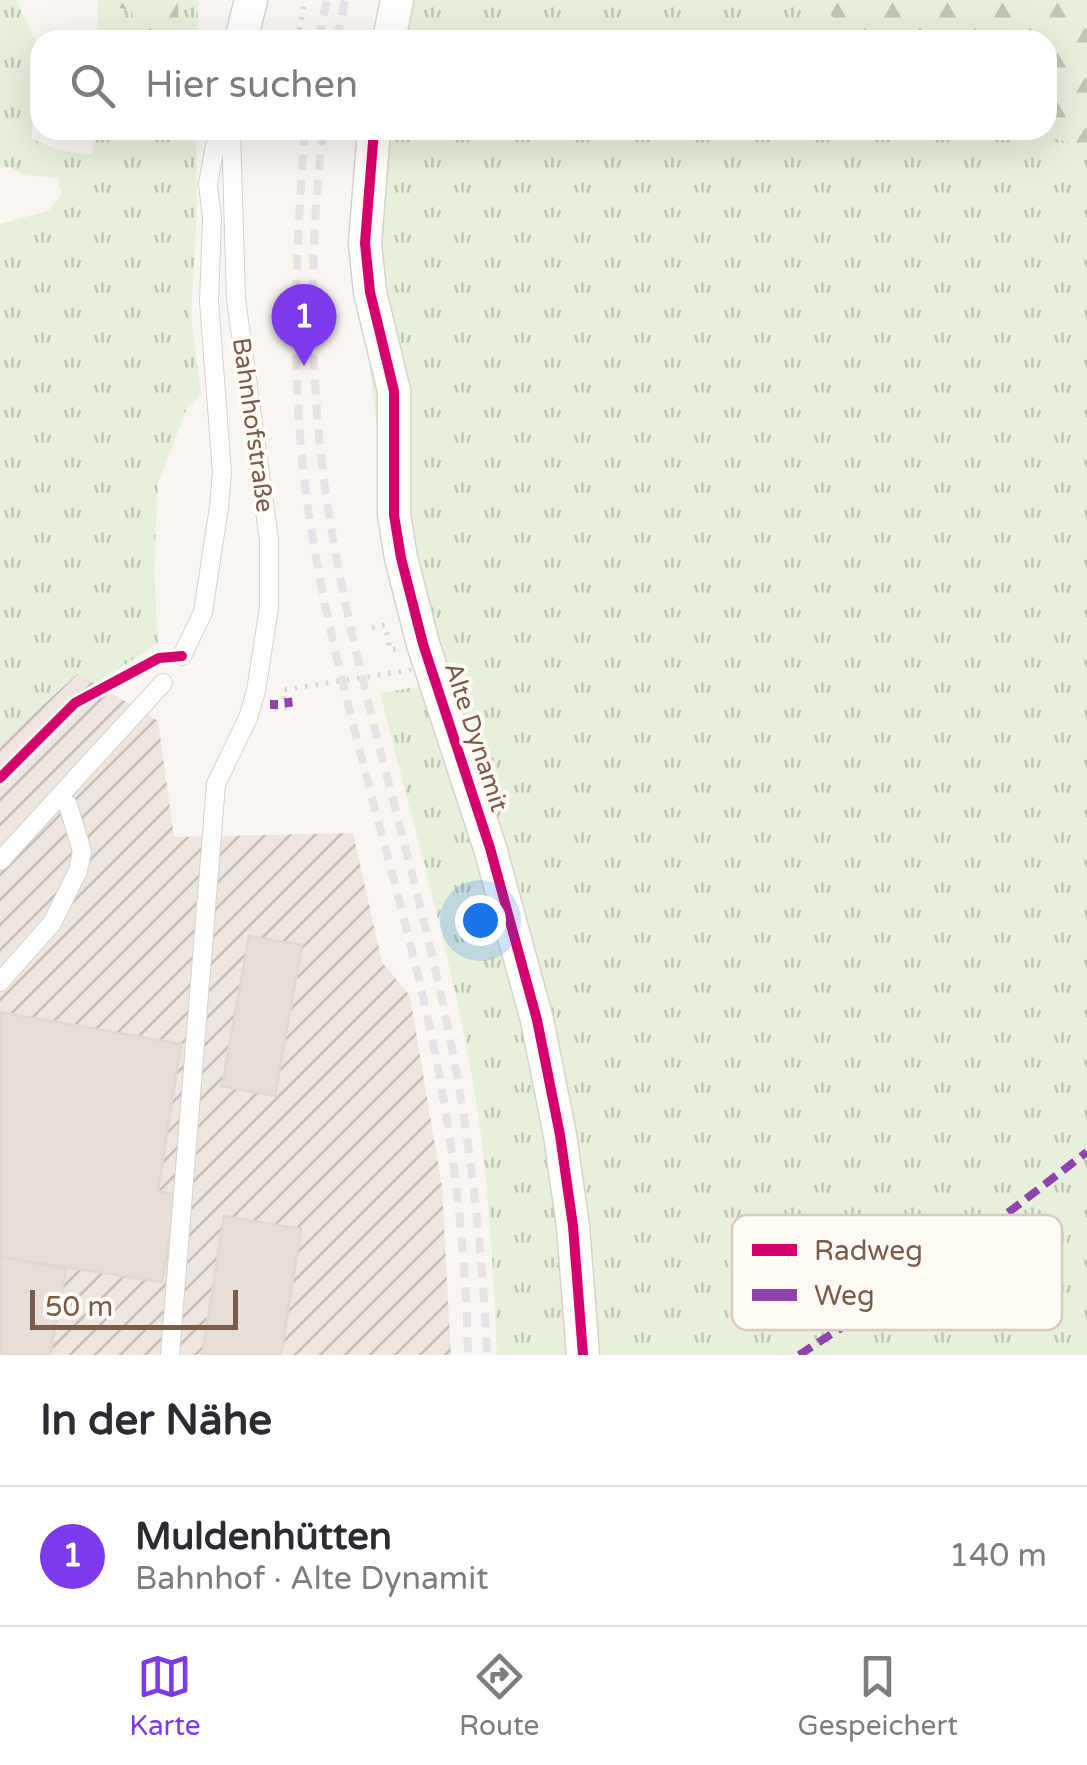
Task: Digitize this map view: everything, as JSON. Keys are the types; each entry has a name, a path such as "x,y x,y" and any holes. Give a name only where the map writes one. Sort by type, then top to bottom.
{"street":[{"path":"244,30 251,0"},
{"path":"391,30 398,0"},
{"name":"Alte Dynamit","path":"373,140 365,243 370,292 394,391 394,515 401,558 424,644 480,814 537,1020 568,1190 583,1355"}],"lane":[{"path":"182,656 204,612 222,473 209,301 212,218 208,184 215,146 221,140"},
{"name":"Bahnhofstraße","path":"170,1355 216,784 248,718 270,607 269,540 236,300 230,140"},
{"path":"0,861 164,683"},
{"path":"0,982 52,922 78,871 82,850 68,805 58,798"}],"path":[{"path":"299,30 305,0"},
{"path":"274,700 286,698 282,690 417,669"},
{"path":"274,709 289,707"}],"shaded area":[{"path":"78,673 158,721 174,837 353,833 382,962 410,996 442,1187 451,1355 0,1355 0,744"}],"green space":[{"path":"0,0 16,0 30,30 30,140 92,155 93,140 196,140 191,315 201,395 187,408 158,483 154,572 158,643 96,684 78,673 0,744 0,224 48,211 62,195 57,178 0,168"},
{"path":"178,0 198,0 198,30 179,30"},
{"path":"178,0 179,30 135,30 132,11 98,3"},
{"path":"392,0 818,0 844,30 384,30"},
{"path":"818,0 1087,0 1087,142 1083,146 1057,139 1057,30 844,30"},
{"path":"98,3 132,11 135,30 97,30"},
{"path":"1057,139 1083,146 1087,142 1087,1355 497,1355 487,1188 474,1088 443,939 380,693 422,686 380,450 360,290 366,140"}],"building":[{"path":"249,936 302,945 275,1096 222,1086"},
{"path":"0,1012 181,1044 158,1191 177,1195 162,1282 0,1257"},
{"path":"224,1216 301,1229 281,1355 202,1355"},
{"path":"0,1257 66,1269 50,1355 0,1355"}],"railway":[{"path":"320,30 327,0"},
{"path":"339,30 345,0"},
{"path":"304,140 296,322 299,419 309,515 333,639 435,1052 460,1225 468,1355"},
{"path":"322,140 313,323 322,467 353,636 450,1039 472,1174 487,1355"}],"marked path":[{"path":"288,698 289,707"},
{"path":"274,700 274,709"},
{"path":"1005,1215 1087,1152"},
{"path":"799,1355 838,1330"}],"cycle path":[{"path":"373,140 365,243 370,292 394,391 394,515 401,558 423,644 490,848 537,1020 573,1226 583,1355"},
{"path":"0,778 75,703 159,658 182,656"}],"place":[{"name":"Muldenhütten","path":"304,366"}]}
